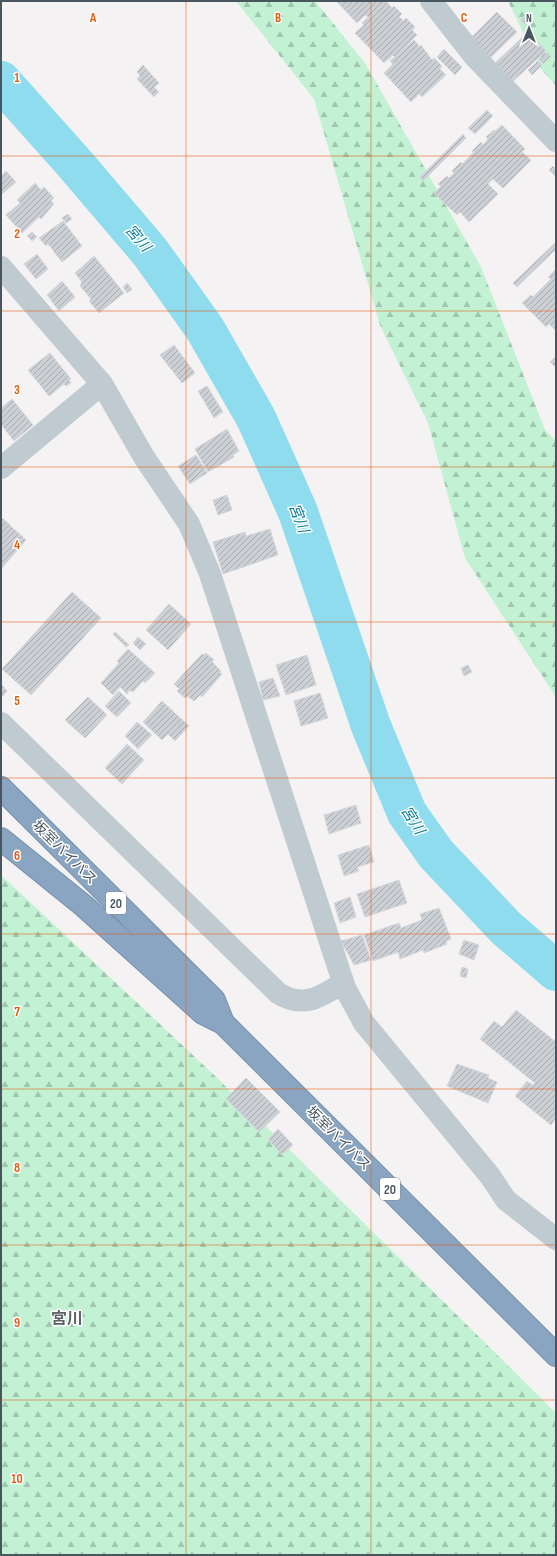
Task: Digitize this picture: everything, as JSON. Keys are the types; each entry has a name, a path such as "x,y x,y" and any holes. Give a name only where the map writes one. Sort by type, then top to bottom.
{"highway":[{"name":"坂室バイパス","path":"1,788 214,1000 223,1022"},
{"name":"坂室バイパス","path":"1,839 84,906 203,1013 223,1022 556,1356"}],"street":[{"path":"431,1 474,56 556,141"},
{"path":"1,267 102,384 144,457 189,524 210,574 343,983 364,1022 490,1176 506,1200 556,1239"},
{"path":"1,468 102,384"},
{"path":"1,723 278,993 288,999 298,1001 309,1000 329,992 343,983"}],"green space":[{"path":"236,1 315,1 365,63 481,267 545,430 556,441 556,697 465,558 428,423 380,325 314,99"},
{"path":"508,1 556,1 556,86 540,68"},
{"path":"1,875 214,1075 556,1413 556,1555 1,1555"}],"building":[{"path":"336,1 386,1 392,8 394,6 402,14 399,17 404,21 406,18 415,27 412,30 417,35 395,57 393,55 384,63 355,33 364,25 362,23 368,17 365,15 357,23"},
{"path":"497,12 517,32 485,63 467,42"},
{"path":"524,16 529,21 526,25 520,20"},
{"path":"528,32 546,51 512,82 494,64"},
{"path":"414,40 420,47 421,45 432,60 434,58 442,66 440,69 446,75 422,97 419,94 411,102 384,73 393,64 390,61"},
{"path":"444,49 462,67 455,75 437,57"},
{"path":"548,52 551,56 543,64 539,60"},
{"path":"538,61 542,65 532,75 528,70"},
{"path":"143,65 159,83 154,87 159,92 154,97 137,79 140,76 137,72"},
{"path":"487,110 493,116 475,134 468,128"},
{"path":"502,125 525,149 522,152 531,160 503,188 493,179 488,184 498,194 469,222 460,212 457,215 434,193 441,186 438,184 447,176 449,178 454,173 452,171 461,162 462,164 474,152 472,151 481,142 483,145 488,139 486,137"},
{"path":"463,134 466,138 423,181 420,177"},
{"path":"553,166 556,169 556,177 549,170"},
{"path":"6,171 16,182 1,195 1,176"},
{"path":"35,183 41,190 44,187 54,198 51,201 54,204 41,219 39,217 22,233 6,215 20,203 17,200"},
{"path":"68,214 72,219 66,223 62,218"},
{"path":"63,221 82,246 62,262 48,244 46,246 39,238"},
{"path":"32,232 37,237 32,241 27,236"},
{"path":"556,242 556,249 517,287 513,283"},
{"path":"37,254 48,269 36,279 24,264"},
{"path":"94,256 124,293 99,313 89,301 91,299 80,286 82,282 75,273"},
{"path":"556,269 556,331 549,324 546,327 522,303 531,295 533,297 551,279 548,277"},
{"path":"62,281 75,297 59,311 47,295"},
{"path":"127,283 132,289 127,293 123,287"},
{"path":"174,345 195,373 182,383 160,355"},
{"path":"50,353 71,379 69,380 71,383 66,386 64,384 49,396 28,370"},
{"path":"556,356 556,368 550,362"},
{"path":"207,386 223,412 214,418 198,391"},
{"path":"12,399 33,425 14,441 1,424 1,408"},
{"path":"227,429 239,451 233,455 234,457 208,472 195,449"},
{"path":"196,455 207,473 190,484 178,466"},
{"path":"227,495 232,510 218,515 213,500"},
{"path":"1,517 26,540 1,569"},
{"path":"270,529 278,555 223,574 213,542 245,532 246,536"},
{"path":"72,592 101,618 31,695 2,669"},
{"path":"169,604 191,624 168,650 146,630"},
{"path":"115,632 129,645 126,647 113,634"},
{"path":"138,637 146,644 140,650 133,643"},
{"path":"128,649 155,673 145,683 143,681 133,692 130,690 127,694 120,687 113,695 101,683 119,663 117,661"},
{"path":"206,653 214,660 212,662 222,674 202,697 200,695 194,701 187,696 185,698 177,691 179,689 174,684 202,654 204,655"},
{"path":"307,655 316,685 286,695 276,665"},
{"path":"468,665 472,672 464,676 461,668"},
{"path":"273,678 280,696 263,700 259,682"},
{"path":"1,684 7,691 2,697 1,695"},
{"path":"119,691 131,703 117,717 105,706"},
{"path":"320,693 328,718 301,726 294,701"},
{"path":"88,697 107,715 85,738 65,720"},
{"path":"162,701 189,726 175,741 168,734 162,740 143,722"},
{"path":"137,722 152,735 138,749 125,736"},
{"path":"127,744 144,760 122,784 105,768"},
{"path":"356,805 361,823 329,834 324,815"},
{"path":"369,845 374,862 357,867 359,871 344,876 338,855"},
{"path":"399,880 407,903 365,917 357,894"},
{"path":"350,897 356,917 340,923 334,903"},
{"path":"439,908 451,939 446,941 447,944 424,953 423,950 400,959 398,952 373,961 364,935 399,923 401,928 422,920 420,914"},
{"path":"362,935 371,960 354,965 341,941"},
{"path":"464,940 479,945 474,960 459,954"},
{"path":"462,967 468,969 466,978 460,976"},
{"path":"516,1010 556,1042 556,1118 551,1125 515,1096 527,1081 533,1085 535,1083 480,1039 494,1021 502,1027"},
{"path":"457,1064 489,1075 488,1078 497,1082 488,1103 447,1086"},
{"path":"246,1078 280,1112 259,1132 226,1099"},
{"path":"278,1129 293,1145 282,1155 268,1139"}],"waterway":[{"name":"宮川","path":"1,81 75,164 150,252 205,329 256,418 298,512 371,726 407,813 436,854 506,928 556,971"}],"district":[{"name":"宮川","path":"67,1318"}]}
